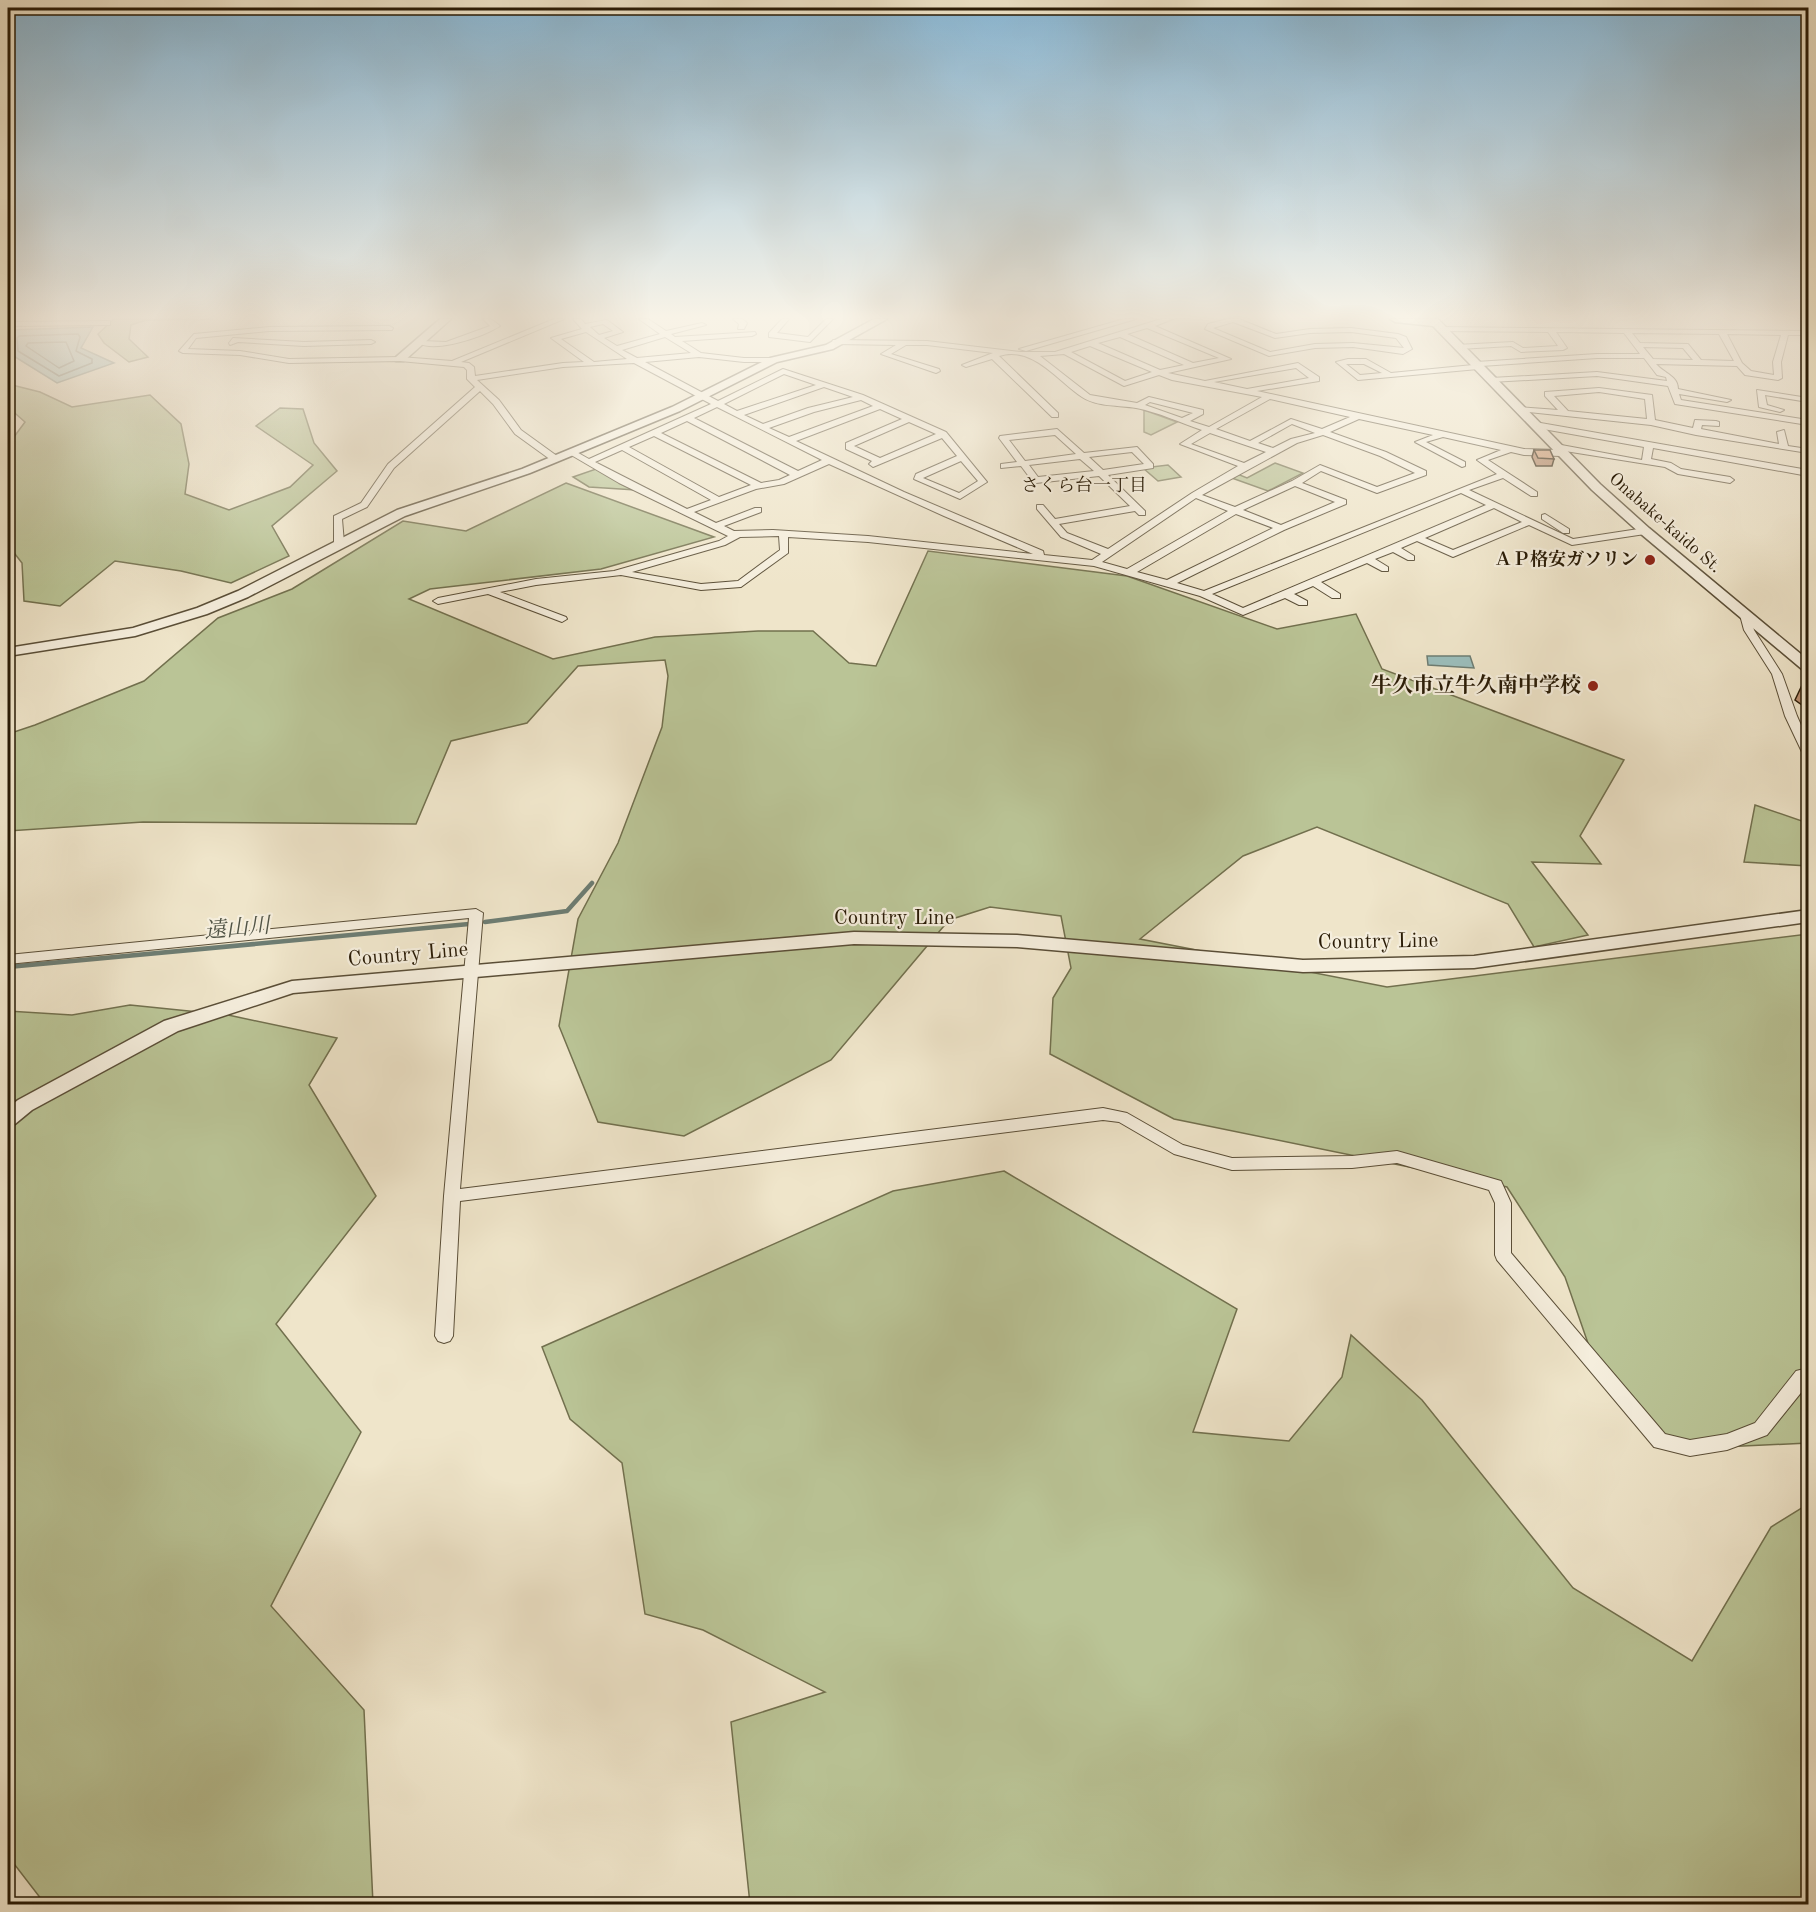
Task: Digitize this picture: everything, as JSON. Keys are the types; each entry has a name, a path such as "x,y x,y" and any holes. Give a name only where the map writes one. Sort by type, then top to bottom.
{"street":[{"path":"339,543 338,518 364,505 391,466 456,408"},
{"path":"501,408 518,432 554,458"},
{"path":"8,652 135,632 183,618 243,594 401,513 526,471 677,408"},
{"path":"589,462 709,408"},
{"path":"726,408 830,460 987,532 1047,556"},
{"path":"737,414 754,408"},
{"path":"763,427 819,408"},
{"path":"790,440 874,408"},
{"path":"885,408 943,435 962,457 983,482 964,494 954,495 918,479 919,476 962,457"},
{"path":"1048,408 1055,415"},
{"path":"1146,408 1272,451"},
{"path":"1183,421 1200,412 1185,408"},
{"path":"1245,466 1184,444 1248,408"},
{"path":"1317,408 1524,452 1559,450 1646,463 1646,461 1668,465 1678,471 1730,480"},
{"path":"1561,408 1566,414"},
{"path":"1519,409 1566,414 1592,408"},
{"path":"1620,408 1651,422 1696,432 1759,439 1784,448 1809,451"},
{"path":"1649,408 1651,422"},
{"path":"1717,408 1809,423"},
{"path":"1771,408 1809,414"},
{"name":"Onabake-kaido St.","path":"1519,409 1645,531 1809,667"},
{"path":"1094,563 1195,495 1245,466 1294,441 1315,436 1356,417"},
{"path":"687,418 796,474"},
{"path":"879,461 849,445 909,419"},
{"path":"1129,572 1236,510 1295,483 1320,468 1377,490 1423,473 1383,454 1291,421 1250,444"},
{"path":"1696,432 1698,422 1716,424"},
{"path":"1534,425 1809,473"},
{"path":"1005,466 1023,464 1083,455 1134,449 1150,466 1101,473 1036,480 1023,464 1003,438 1057,432 1083,455 1101,473 1152,523"},
{"path":"1781,432 1784,448"},
{"path":"654,433 760,486"},
{"path":"855,471 943,435"},
{"path":"1443,435 1419,442 1462,464"},
{"path":"1450,447 1470,440"},
{"path":"1646,461 1649,445"},
{"path":"622,447 718,500"},
{"path":"1512,449 1481,460 1534,494"},
{"path":"570,452 714,527 732,534 783,534 868,539 1018,556 1047,556 1094,563 1204,594 1243,612 1494,505"},
{"path":"687,512 760,486 781,482 830,460"},
{"path":"1204,594 1491,478 1505,475"},
{"path":"1168,583 1281,528 1343,502 1295,483"},
{"path":"1462,490 1572,542 1645,531"},
{"path":"1195,495 1281,528"},
{"path":"1040,507 1064,535 1108,553"},
{"path":"1052,522 1137,508"},
{"path":"714,527 758,510"},
{"path":"1545,517 1580,541"},
{"path":"1418,538 1453,554 1529,522"},
{"path":"1506,532 1521,540"},
{"path":"438,600 536,582 620,573 722,543 738,534"},
{"path":"620,573 700,587 741,584 785,551 783,534"},
{"path":"1039,540 1047,556"},
{"path":"1393,548 1412,558"},
{"path":"1367,560 1385,569"},
{"path":"1314,582 1336,596"},
{"path":"488,591 562,619"},
{"path":"1286,594 1303,603"},
{"path":"1745,615 1749,630 1777,674 1791,716 1809,752"},
{"path":"8,960 476,912 452,1196 444,1336"},
{"name":"Country Line","path":"8,1119 25,1105 171,1026 292,987 854,938 1017,941 1303,966 1474,962 1809,916"},
{"path":"452,1196 1103,1114 1122,1117 1179,1150 1232,1164 1352,1162 1397,1157 1495,1185 1503,1203 1503,1255 1660,1441 1690,1448 1727,1442 1761,1429 1802,1377 1809,1376"}],"green space":[{"path":"9,408 164,408 181,424 189,464 185,494 229,510 290,487 313,465 256,426 280,408 303,409 314,443 337,471 272,526 289,556 231,583 181,571 115,561 60,606 24,601 22,563 8,545 8,445 25,422"},
{"path":"1144,410 1177,422 1151,435 1144,432"},
{"path":"1275,463 1303,473 1268,491 1229,477 1235,473 1247,478"},
{"path":"1168,465 1181,477 1158,481 1143,468"},
{"path":"596,469 636,490 589,487 573,477"},
{"path":"566,483 714,537 601,569 430,589 409,599 553,659 655,637 758,631 813,631 849,663 876,666 928,551 1127,576 1277,629 1356,614 1382,669 1624,760 1580,836 1601,864 1532,862 1588,935 1534,947 1508,904 1317,827 1243,856 1140,939 1387,987 1808,934 1808,1443 1680,1449 1598,1372 1565,1277 1507,1187 1174,1119 1050,1054 1053,998 1071,968 1061,916 990,907 949,920 831,1060 684,1136 598,1122 559,1026 578,919 618,843 662,727 668,676 665,660 578,666 527,723 451,741 416,824 143,822 8,831 8,734 144,681 218,618 292,589 403,521 466,531"},
{"path":"1755,805 1802,821 1808,848 1808,866 1744,862"},
{"path":"130,1005 228,1015 337,1038 309,1085 376,1196 276,1324 361,1432 271,1606 364,1710 373,1904 45,1904 8,1856 8,1011 72,1015"},
{"path":"1004,1171 1237,1309 1193,1432 1289,1441 1342,1377 1351,1335 1422,1400 1573,1588 1692,1661 1771,1527 1808,1504 1808,1904 750,1904 731,1722 825,1692 703,1630 645,1614 622,1463 570,1419 542,1347 893,1191"}],"water":[{"path":"1427,656 1470,656 1474,668 1428,665"}],"building":[{"path":"1534,450 1550,450 1554,459 1538,458"}],"waterway":[{"name":"遠山川","path":"485,922 567,911 592,883"},
{"name":"遠山川","path":"8,967 469,924"}],"place":[{"name":"ＡＰ格安ガソリン","path":"1650,560"},
{"name":"牛久市立牛久南中学校","path":"1593,686"}],"district":[{"name":"さくら台一丁目","path":"1084,486"}]}
